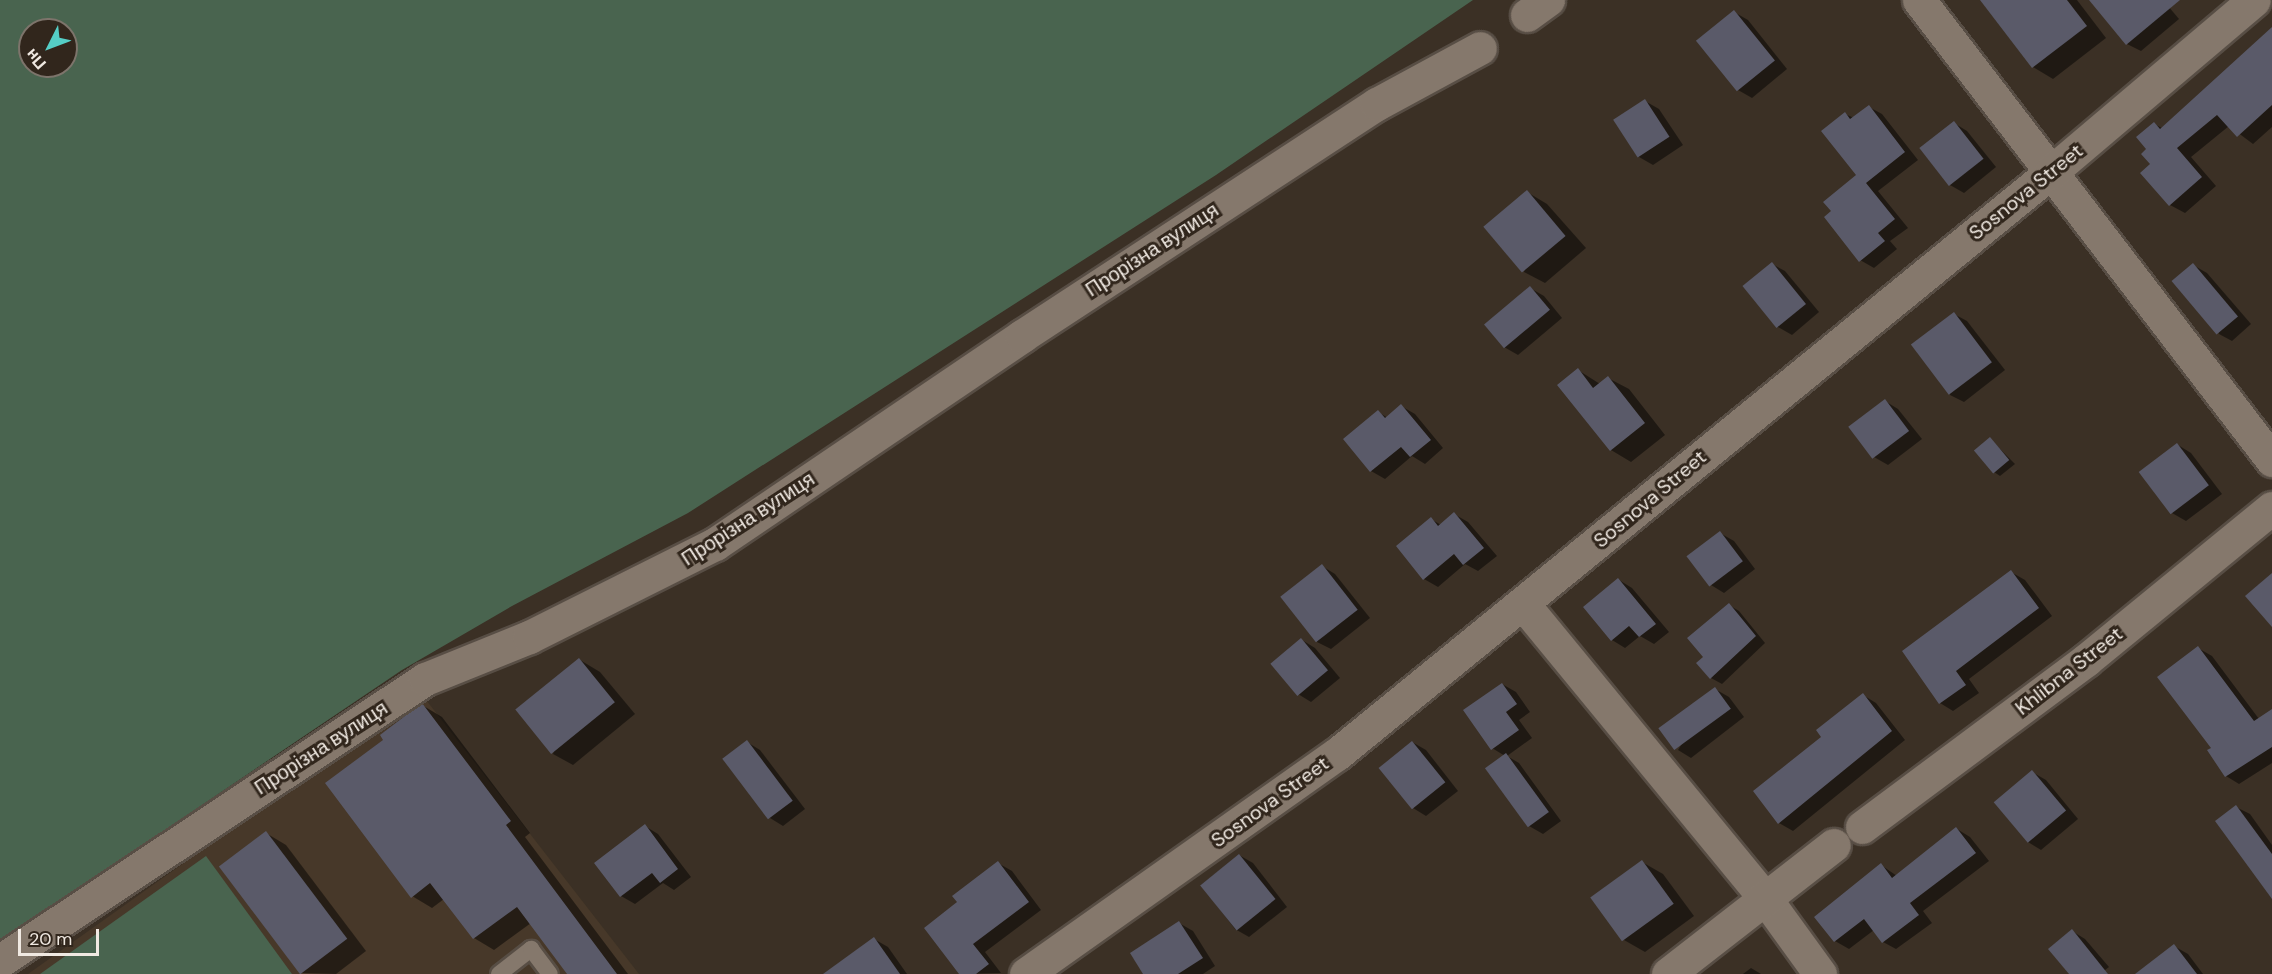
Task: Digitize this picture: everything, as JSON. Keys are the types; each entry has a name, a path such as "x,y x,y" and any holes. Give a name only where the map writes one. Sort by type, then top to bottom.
{"street":[{"path":"1919,0 2272,460"},
{"name":"Sosnova Street","path":"1026,974 1337,754 1524,605 1775,395 2050,173 2254,0"},
{"name":"Прорізна вулиця","path":"0,961 425,679 529,637 715,544 1022,336 1377,104 1480,48"},
{"name":"Khlibna Street","path":"1862,827 2086,660 2272,508"},
{"path":"1524,605 1765,898 1820,974"},
{"path":"1668,974 1834,845"}],"lane":[{"path":"499,974 531,949 550,974"}],"shaded area":[{"path":"423,696 639,974 28,974 345,748"}],"green space":[{"path":"0,0 1473,0 1216,175 688,513 512,606 402,670 0,941"},
{"path":"206,856 292,974 40,974"}],"building":[{"path":"1980,0 2067,0 2087,26 2032,68"},
{"path":"2089,0 2180,0 2126,45"},
{"path":"1734,10 1775,61 1737,91 1696,41"},
{"path":"2272,27 2272,105 2237,137 2217,115 2177,148 2202,177 2169,206 2140,173 2150,164 2141,154 2146,149 2136,137 2154,122 2160,129"},
{"path":"1645,99 1670,137 1638,157 1613,120"},
{"path":"1869,105 1905,152 1866,183 1895,219 1878,233 1885,241 1859,262 1824,217 1831,211 1823,202 1856,175 1821,131 1845,112 1850,119"},
{"path":"1954,121 1984,159 1949,186 1919,148"},
{"path":"1527,190 1566,236 1522,273 1483,227"},
{"path":"1772,262 1806,304 1776,328 1742,286"},
{"path":"2193,263 2238,317 2217,335 2172,281"},
{"path":"1530,286 1550,310 1504,348 1484,325"},
{"path":"1954,312 1992,362 1949,395 1911,344"},
{"path":"1578,368 1593,388 1608,376 1645,423 1610,451 1557,385"},
{"path":"1885,399 1909,431 1872,459 1848,427"},
{"path":"1401,404 1431,440 1410,457 1401,447 1370,472 1343,439 1378,410 1385,418"},
{"path":"1990,437 2009,460 1993,473 1974,450"},
{"path":"2177,443 2209,485 2171,514 2139,472"},
{"path":"1454,512 1484,548 1463,565 1454,554 1423,580 1396,546 1431,517 1438,526"},
{"path":"1720,531 1743,561 1709,587 1686,556"},
{"path":"1322,564 1358,610 1316,642 1280,597"},
{"path":"2011,570 2039,608 1956,671 1966,685 1939,704 1902,651"},
{"path":"2272,573 2272,627 2245,596"},
{"path":"1618,578 1656,624 1639,637 1629,626 1611,641 1583,607"},
{"path":"1729,603 1756,636 1710,679 1696,663 1703,657 1687,638"},
{"path":"1301,638 1328,670 1297,696 1270,664"},
{"path":"2198,646 2254,721 2272,709 2272,747 2225,777 2207,750 2211,748 2157,677"},
{"path":"579,658 615,702 551,754 515,710"},
{"path":"1502,683 1517,704 1506,712 1519,730 1491,750 1463,710"},
{"path":"1715,687 1731,709 1674,750 1658,728"},
{"path":"1863,693 1892,731 1778,824 1753,791 1821,737 1816,730"},
{"path":"422,703 511,821 506,825 617,974 567,974 517,907 473,939 430,883 411,898 325,783 383,740 380,735"},
{"path":"747,740 793,801 768,819 722,759"},
{"path":"1412,741 1445,782 1412,809 1379,768"},
{"path":"1506,753 1549,812 1528,827 1485,768"},
{"path":"2032,770 2066,811 2028,843 1994,802"},
{"path":"2236,805 2272,854 2272,899 2215,821"},
{"path":"645,824 678,869 660,883 652,873 620,897 594,863"},
{"path":"1956,827 1976,853 1910,903 1919,915 1882,943 1864,919 1834,942 1814,917 1881,863 1892,878"},
{"path":"266,831 347,939 300,974 219,867"},
{"path":"1239,854 1276,899 1237,931 1200,885"},
{"path":"1642,860 1674,904 1622,941 1590,898"},
{"path":"998,861 1029,902 973,944 989,964 976,974 959,974 924,928 957,902 952,896"},
{"path":"1179,921 1203,958 1178,974 1143,974 1130,953"},
{"path":"2072,929 2108,974 2069,974 2048,949"},
{"path":"874,937 900,974 823,974"},
{"path":"2174,944 2197,974 2135,974"}]}
